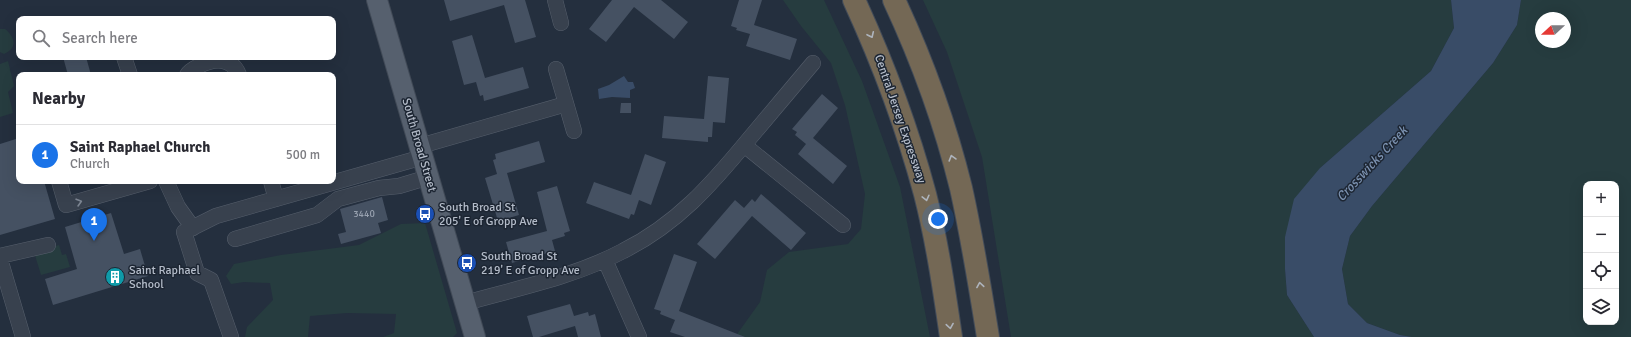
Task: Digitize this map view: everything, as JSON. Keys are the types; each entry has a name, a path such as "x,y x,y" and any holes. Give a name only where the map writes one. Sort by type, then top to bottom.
{"highway":[{"name":"Central Jersey Expressway","path":"854,0 874,42 890,85 910,143 925,195 937,248 951,337"},
{"path":"894,0 928,80 950,148 972,241 988,337"}],"main road":[{"name":"South Broad Street","path":"377,0 465,303 473,337"}],"lane":[{"path":"555,0 562,22"},
{"path":"125,60 129,72"},
{"path":"190,72 206,62 216,60"},
{"path":"224,60 231,63 237,72"},
{"path":"465,303 569,274 605,260 650,236 674,219 700,195 813,63"},
{"path":"556,69 574,131"},
{"path":"336,179 566,104"},
{"path":"744,145 843,225"},
{"path":"235,239 317,215 338,199 379,188 398,186 428,177"},
{"path":"60,184 66,205 140,184"},
{"path":"167,184 178,207 193,228"},
{"path":"272,184 276,199"},
{"path":"231,337 211,280 197,273 184,232 216,216 321,184"},
{"path":"23,337 0,257 48,245"},
{"path":"605,260 639,337"}],"green space":[{"path":"783,0 824,0 862,81 900,187 930,337 735,337 760,302 767,270 789,252 848,244 861,229 865,194 845,105 831,63 801,26"},
{"path":"923,0 1451,0 1454,28 1431,71 1320,168 1285,237 1287,295 1314,337 1011,337 982,157 947,52"},
{"path":"1521,0 1631,0 1631,337 1412,337 1400,335 1367,323 1348,304 1342,269 1350,236 1372,206 1493,63 1517,25"},
{"path":"0,29 5,29 11,35 14,42 11,49 4,54 0,52"},
{"path":"8,61 14,86 8,92 13,113 0,117 0,64"},
{"path":"425,223 457,333 453,337 383,337 394,333 396,314 347,313 310,316 308,337 245,337 247,327 273,300 270,283 244,282 231,284 226,276 234,264 281,255 359,245 401,224"},
{"path":"59,245 62,255 66,254 70,267 41,275 34,252"}],"water":[{"name":"Crosswicks Creek","path":"1451,0 1521,0 1517,25 1493,63 1372,206 1350,236 1342,269 1348,304 1367,323 1400,335 1412,337 1314,337 1287,295 1285,237 1294,199 1320,168 1431,71 1454,28"},
{"path":"624,76 628,82 633,82 635,88 630,90 630,98 612,97 599,99 598,89 609,85"}],"building":[{"path":"444,0 525,0 536,37 515,43 504,5 450,21"},
{"path":"612,0 661,0 688,22 674,39 634,7 606,42 589,29"},
{"path":"739,0 762,0 754,25 797,39 790,60 746,46 750,34 736,30 737,28 731,26"},
{"path":"472,35 485,78 523,67 529,88 484,101 483,95 480,96 476,82 464,85 452,41"},
{"path":"64,60 87,60 90,72 67,72"},
{"path":"708,76 729,78 725,123 713,122 712,137 708,137 708,142 662,138 664,116 704,119"},
{"path":"822,94 838,108 813,138 847,166 833,184 798,154 806,144 795,135 797,132 792,129"},
{"path":"621,103 631,103 631,113 620,113"},
{"path":"16,139 16,184 45,184 55,219 0,235 0,144"},
{"path":"539,141 545,162 507,173 519,215 498,221 485,178 497,174 493,160 496,159 495,154"},
{"path":"645,154 666,162 651,205 639,200 634,215 631,214 629,219 586,203 594,182 631,195"},
{"path":"557,186 570,231 564,233 565,236 552,240 555,251 512,263 506,242 547,231 537,192"},
{"path":"761,194 806,233 791,250 752,216 715,259 697,244 735,200 744,208 752,199 755,202"},
{"path":"382,197 388,220 378,223 381,233 341,244 338,234 346,232 340,209"},
{"path":"111,213 124,254 140,249 148,276 53,305 45,279 77,269 65,227"},
{"path":"674,254 697,262 679,311 745,337 685,337 670,332 675,320 660,314 661,311 654,309"},
{"path":"570,304 574,316 588,312 589,316 595,314 601,337 578,337 575,326 539,337 533,337 527,316"}],"place":[{"name":"South Broad St 205' E of Gropp Ave","path":"425,214"},
{"name":"Saint Raphael Church","path":"94,241"},
{"name":"South Broad St 219' E of Gropp Ave","path":"467,263"},
{"name":"Saint Raphael School","path":"115,277"}]}
